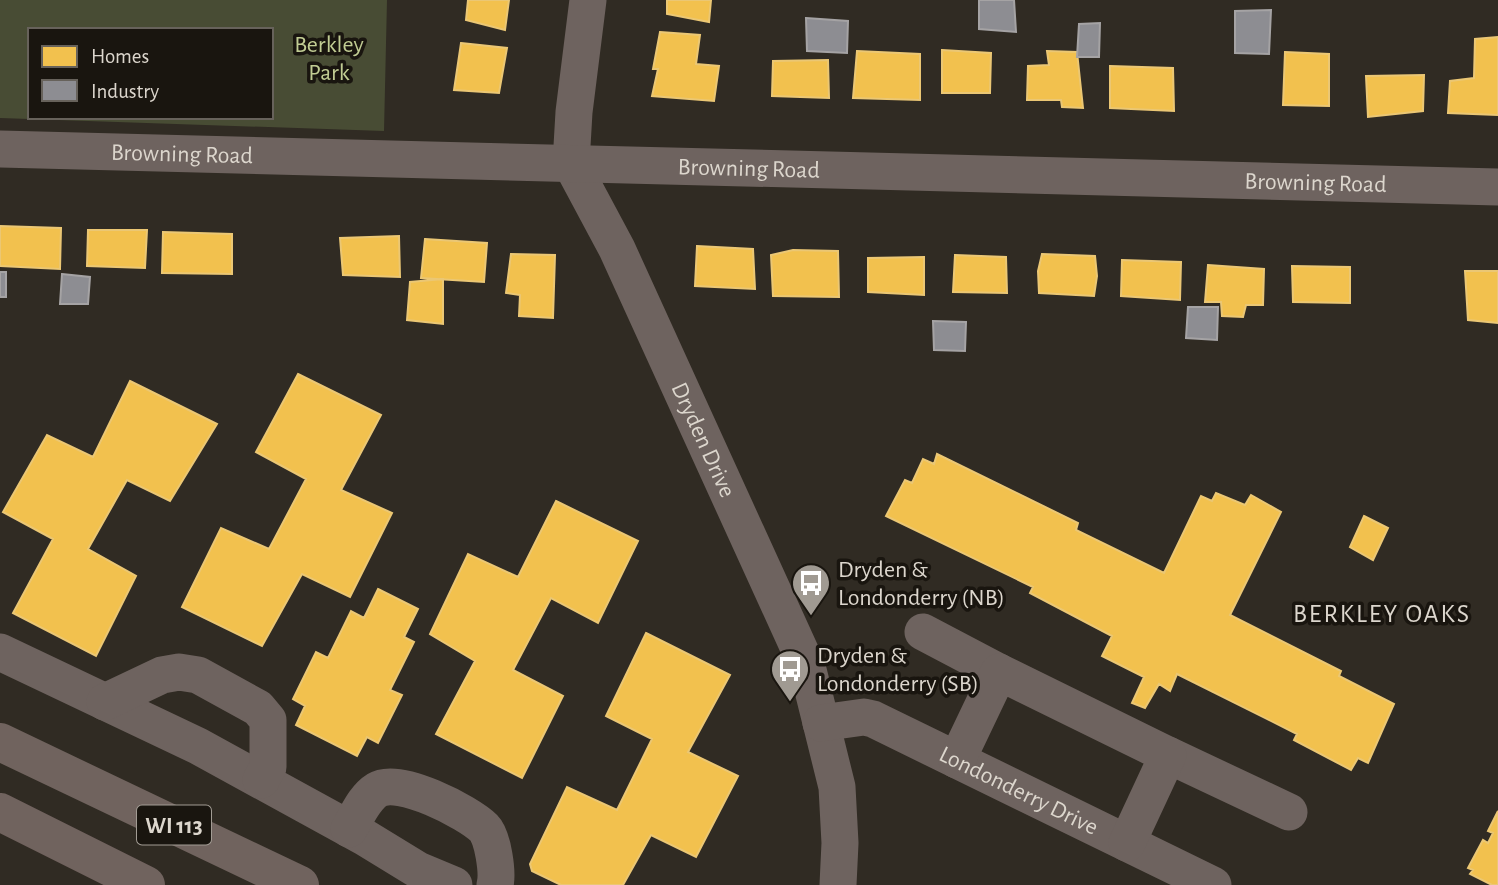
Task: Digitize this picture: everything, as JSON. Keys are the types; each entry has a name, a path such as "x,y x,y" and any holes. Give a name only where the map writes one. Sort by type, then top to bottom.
{"main road":[{"name":"WI 113","path":"0,742 300,885"},
{"path":"0,762 49,765"},
{"name":"WI 113","path":"0,812 146,885"}],"street":[{"path":"571,163 574,112 588,0"},
{"name":"Browning Road","path":"0,149 1498,187"},
{"name":"Dryden Drive","path":"571,163 617,249 807,666 837,787 840,844 838,885"},
{"path":"923,632 1168,755 1289,812"},
{"path":"0,652 198,746 418,870 454,885"},
{"path":"105,702 162,675 179,671 198,675 258,708 268,720 268,766 261,780"},
{"path":"957,760 999,671"},
{"name":"Londonderry Drive","path":"821,723 864,717 873,719 1213,885"},
{"path":"1127,843 1168,755"},
{"path":"349,829 368,798 379,788 392,786 410,789 468,815 487,831 496,867 495,885"}],"green space":[{"name":"Berkley Park","path":"0,0 387,0 384,131 30,119 273,119 273,28 28,28 28,119 0,118"}],"building: Homes":[{"path":"468,0 509,0 505,30 466,20"},
{"path":"667,0 711,0 709,22 667,14"},
{"path":"660,32 700,35 696,64 719,66 714,101 652,96 658,69 653,69"},
{"path":"1498,37 1498,115 1448,113 1450,81 1474,78 1475,39"},
{"path":"461,43 507,48 499,93 454,90"},
{"path":"942,50 991,53 990,93 942,93"},
{"path":"857,51 920,54 920,100 853,98"},
{"path":"1047,51 1077,52 1083,108 1062,107 1061,100 1027,100 1028,66 1049,65"},
{"path":"1285,52 1329,54 1329,106 1283,105"},
{"path":"828,60 829,98 772,96 773,61"},
{"path":"1110,66 1173,68 1174,111 1110,108"},
{"path":"1424,75 1423,111 1368,117 1366,76"},
{"path":"0,226 61,228 60,269 0,266"},
{"path":"88,230 147,230 145,268 87,266"},
{"path":"163,232 232,234 232,274 162,273"},
{"path":"399,236 400,277 343,275 340,238"},
{"path":"425,239 487,243 484,282 421,278"},
{"path":"697,246 753,249 755,289 695,286"},
{"path":"793,250 838,251 839,297 773,296 771,255"},
{"path":"511,254 555,255 553,318 519,316 520,295 506,293"},
{"path":"1042,254 1095,256 1097,276 1094,296 1039,293 1038,271"},
{"path":"955,255 1006,257 1007,293 953,292"},
{"path":"924,257 924,295 868,292 868,258"},
{"path":"1122,260 1181,262 1180,300 1121,296"},
{"path":"1208,265 1264,269 1263,305 1246,305 1243,317 1222,316 1221,302 1205,302"},
{"path":"1292,266 1350,267 1350,303 1293,302"},
{"path":"1465,271 1498,271 1498,323 1468,320"},
{"path":"443,279 443,324 407,320 410,282"},
{"path":"298,374 381,415 341,490 392,513 350,597 302,574 262,646 182,607 221,528 269,549 306,479 256,452"},
{"path":"130,381 217,424 170,501 127,480 88,549 136,576 96,656 13,613 53,539 3,512 47,435 93,457"},
{"path":"937,454 1078,523 1076,530 1164,573 1201,496 1212,501 1216,493 1245,505 1251,495 1281,512 1230,615 1341,671 1339,676 1394,704 1368,763 1358,758 1351,770 1294,740 1297,734 1177,674 1170,691 1159,684 1145,708 1132,703 1144,677 1102,656 1112,636 1030,593 1033,587 886,516 905,480 912,483 923,459 934,464"},
{"path":"556,501 638,541 598,623 551,598 513,670 563,696 522,778 436,734 475,661 430,634 468,554 518,577"},
{"path":"1364,516 1388,528 1373,560 1350,547"},
{"path":"378,589 418,609 404,637 414,642 390,690 402,695 378,743 367,737 357,756 296,725 305,706 293,699 316,652 328,658 351,611 364,618"},
{"path":"646,633 730,675 688,752 738,776 696,857 651,835 623,885 561,885 532,871 530,864 567,787 617,810 652,739 606,716"},
{"path":"1498,811 1498,885 1492,885 1470,874 1473,870 1468,868 1483,840 1488,843 1493,833 1488,831"}],"building: Industry":[{"path":"979,0 1014,0 1016,32 979,29"},
{"path":"1271,10 1269,54 1235,53 1235,11"},
{"path":"806,18 848,21 847,53 807,51"},
{"path":"1100,23 1099,57 1077,57 1079,24"},
{"path":"0,272 6,272 6,297 0,297"},
{"path":"62,274 90,277 88,304 60,304"},
{"path":"1188,307 1218,307 1217,340 1186,338"},
{"path":"933,321 966,322 965,351 934,350"}],"place":[{"name":"Dryden & Londonderry (NB)","path":"811,617"},
{"name":"Dryden & Londonderry (SB)","path":"790,703"}],"district":[{"name":"BERKLEY OAKS","path":"1382,613"}]}
